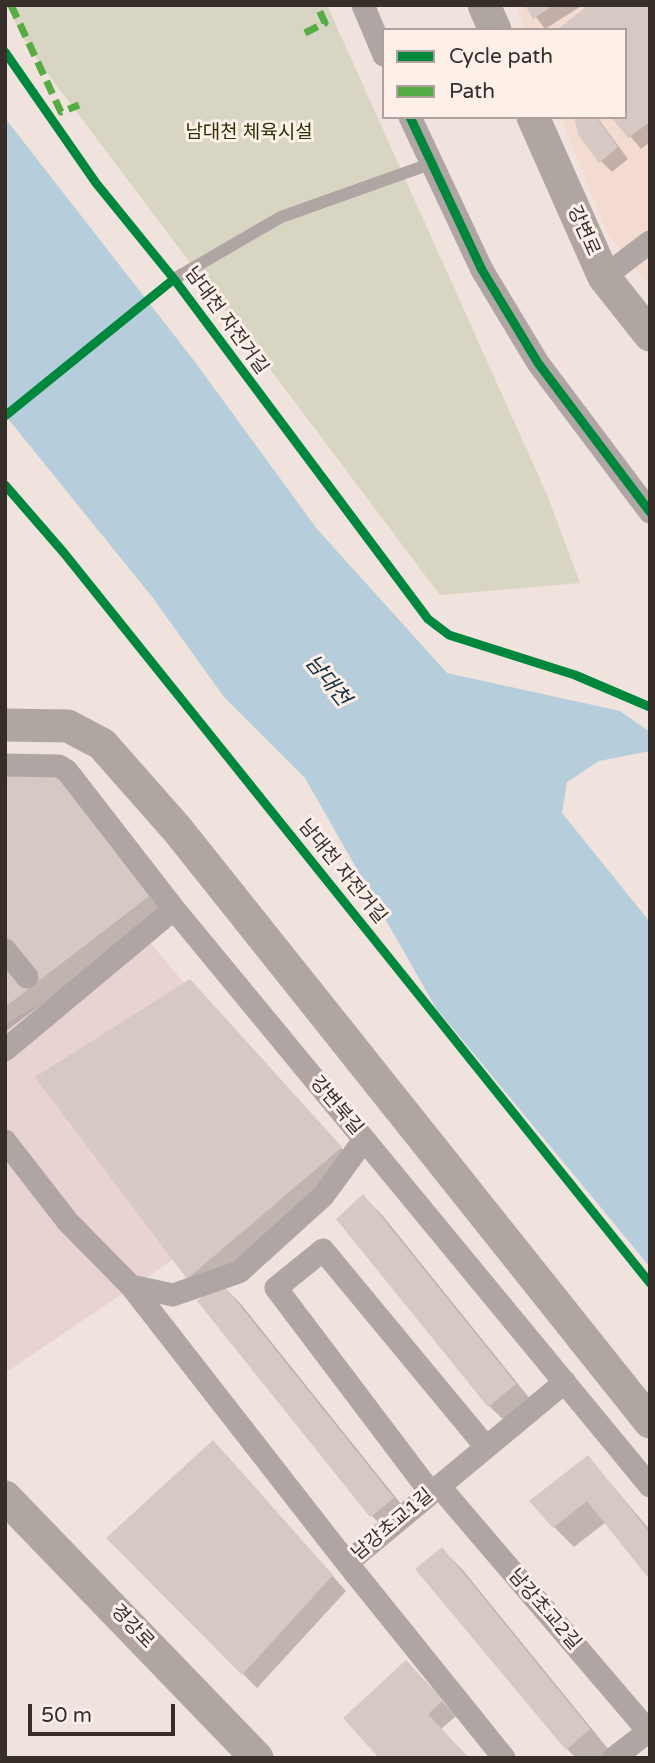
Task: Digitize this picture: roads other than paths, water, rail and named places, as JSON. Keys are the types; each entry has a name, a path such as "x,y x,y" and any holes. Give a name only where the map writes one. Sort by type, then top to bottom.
{"street":[{"path":"363,5 382,50"},
{"path":"484,5 494,28"},
{"path":"411,119 482,270 538,363 650,512"},
{"name":"강변로","path":"534,119 604,277 650,335"},
{"path":"604,277 650,242"},
{"path":"5,725 68,726 102,744 177,829 650,1422"},
{"name":"강변북길","path":"5,765 59,766 67,771 174,909 650,1486"},
{"path":"5,1050 174,909"},
{"path":"5,950 27,977"},
{"path":"131,1286 173,1295 239,1272 323,1196 364,1140"},
{"path":"5,1141 68,1222 131,1286 347,1563"},
{"name":"남강초교2길","path":"486,1447 323,1250 275,1288 435,1490 649,1731"},
{"name":"남강초교1길","path":"504,1758 347,1563 565,1381"},
{"name":"경강로","path":"5,1497 257,1758"},
{"path":"614,1758 649,1731"}],"lane":[{"path":"174,279 281,217 430,164"}],"water":[{"name":"남대천","path":"5,118 195,362 317,529 447,673 620,711 650,732 650,751 599,761 567,782 562,813 650,922 650,1267 436,1008 305,778 224,697 153,598 5,415"}],"park label":[{"name":"남대천 체육시설","path":"249,133"}]}
